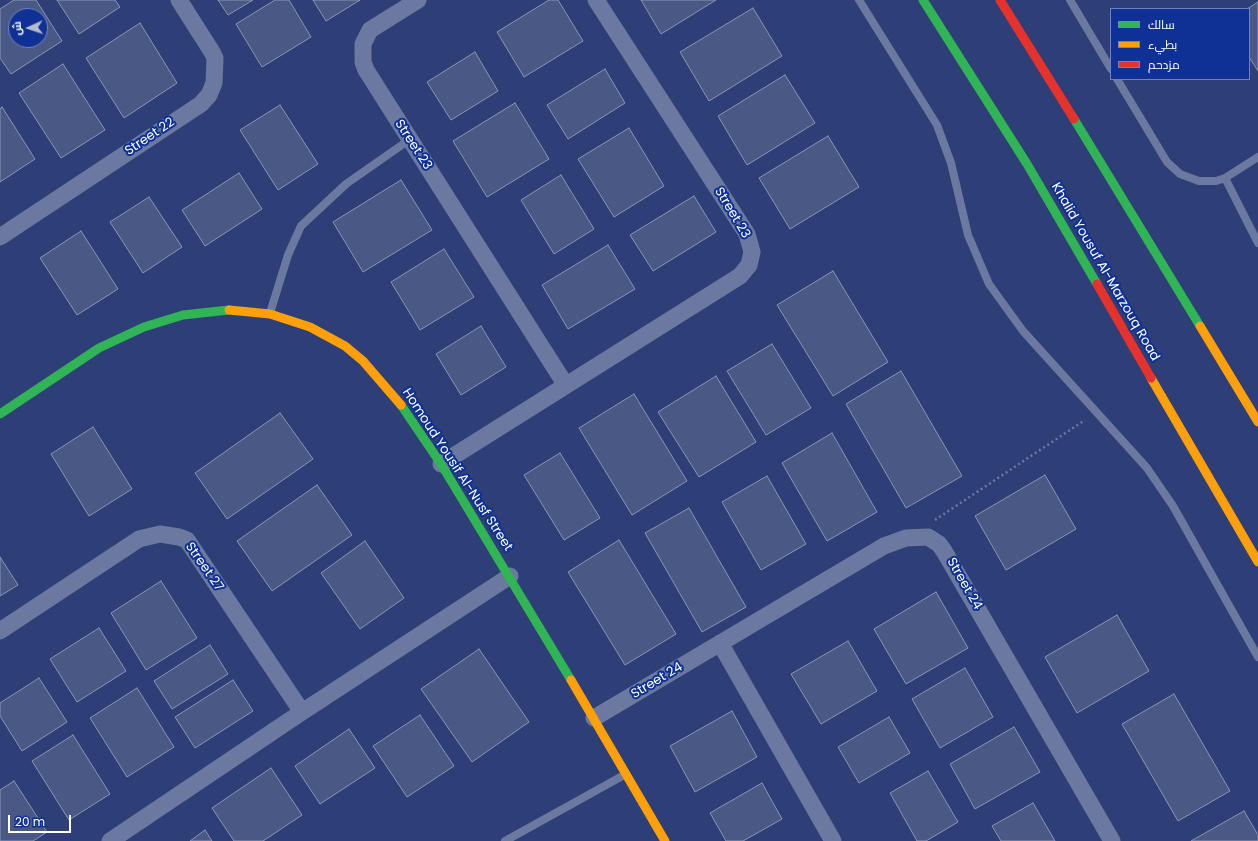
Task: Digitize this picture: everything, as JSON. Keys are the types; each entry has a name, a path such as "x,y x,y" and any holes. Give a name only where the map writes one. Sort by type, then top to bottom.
{"main road":[{"name":"Khalid Yousuf Al-Marzouq Road","path":"923,0 1027,164 1258,562"},
{"path":"1000,0 1049,77 1258,422"},
{"name":"Homoud Yousif Al-Nusf Street","path":"0,414 99,348 144,327 183,315 206,311 241,311 270,314 310,327 345,346 363,361 398,401 441,464 510,576 665,841"}],"street":[{"name":"Street 22","path":"0,237 201,104 210,95 214,83 215,58 179,0"},
{"name":"Street 23","path":"418,0 370,30 363,44 363,62 370,78 565,384"},
{"name":"Street 23","path":"441,464 565,384 740,276 749,265 752,252 747,234 596,0"},
{"name":"Street 27","path":"0,631 139,539 160,534 175,535 187,540 302,712"},
{"name":"Street 24","path":"594,718 884,546 906,538 922,536 934,540 944,551 1112,841"},
{"path":"110,841 302,712 510,576"},
{"path":"720,643 833,841"}],"lane":[{"path":"859,0 936,125 951,163 968,235 989,284 1023,331 1134,452 1162,489 1258,657"},
{"path":"1070,0 1110,67"},
{"path":"1118,80 1164,156 1173,168 1180,174 1199,181 1216,181 1225,178 1258,157"},
{"path":"270,314 288,255 301,226 346,184 409,140"},
{"path":"1225,178 1258,243"},
{"path":"505,841 626,774"}],"path":[{"path":"922,536 938,517 1097,412"}],"building":[{"path":"14,0 36,0 41,8 8,8 8,48 48,48 48,19 62,41 11,74 0,58 0,9"},
{"path":"57,0 115,0 120,7 79,34"},
{"path":"218,0 253,0 228,15"},
{"path":"275,0 289,0 311,37 262,67 236,24"},
{"path":"313,0 360,0 326,21"},
{"path":"549,0 558,0 583,41 524,77 497,32"},
{"path":"641,0 716,0 661,34"},
{"path":"1258,2 1258,71 1250,59 1250,8 1249,8"},
{"path":"753,8 782,56 709,101 680,52"},
{"path":"140,23 177,83 124,118 86,58"},
{"path":"475,52 498,91 451,120 427,82"},
{"path":"63,64 105,130 61,158 19,93"},
{"path":"605,69 625,103 568,139 547,105"},
{"path":"785,75 815,123 747,165 718,116"},
{"path":"515,103 549,159 487,197 453,141"},
{"path":"280,105 318,164 278,190 240,130"},
{"path":"2,107 35,159 0,182 0,109"},
{"path":"629,128 664,186 614,217 578,159"},
{"path":"828,136 859,187 790,229 759,178"},
{"path":"239,173 262,209 205,246 182,210"},
{"path":"561,175 594,229 554,254 521,200"},
{"path":"401,180 432,230 363,272 333,222"},
{"path":"694,196 716,232 653,271 630,235"},
{"path":"149,197 182,247 143,273 110,222"},
{"path":"81,231 118,289 77,315 40,258"},
{"path":"608,245 635,289 568,329 542,285"},
{"path":"444,249 474,297 420,330 391,282"},
{"path":"833,271 888,362 833,396 777,305"},
{"path":"481,326 506,367 461,395 436,354"},
{"path":"772,344 811,408 766,435 727,371"},
{"path":"901,371 962,476 906,508 846,404"},
{"path":"716,376 756,442 699,477 658,412"},
{"path":"634,394 687,481 632,515 579,428"},
{"path":"280,413 313,459 227,519 195,473"},
{"path":"93,427 132,489 89,516 51,454"},
{"path":"832,433 877,512 827,541 782,463"},
{"path":"560,453 600,518 564,540 524,475"},
{"path":"1045,475 1076,529 1006,570 975,516"},
{"path":"767,476 806,544 761,570 722,502"},
{"path":"317,485 352,535 272,591 237,541"},
{"path":"689,508 746,607 702,632 645,533"},
{"path":"619,540 676,634 625,665 568,572"},
{"path":"365,541 404,598 360,629 321,573"},
{"path":"0,557 18,585 0,596"},
{"path":"161,581 197,638 146,670 111,613"},
{"path":"936,592 968,648 906,684 874,629"},
{"path":"1117,615 1149,671 1077,713 1045,657"},
{"path":"99,628 126,671 77,702 50,659"},
{"path":"848,641 877,691 821,724 791,674"},
{"path":"210,645 228,674 172,709 154,681"},
{"path":"479,649 529,722 472,762 421,689"},
{"path":"965,668 993,717 940,748 912,699"},
{"path":"39,678 67,722 22,751 0,716 0,703"},
{"path":"233,680 253,711 195,748 175,717"},
{"path":"137,688 174,747 127,777 90,718"},
{"path":"1174,694 1230,791 1178,821 1122,724"},
{"path":"732,711 757,757 695,792 670,746"},
{"path":"420,715 454,766 407,797 373,746"},
{"path":"889,717 910,753 859,783 838,747"},
{"path":"1014,727 1040,772 975,809 950,764"},
{"path":"349,729 375,768 320,804 295,766"},
{"path":"73,735 110,794 69,820 32,761"},
{"path":"271,768 302,815 263,841 234,841 212,808"},
{"path":"928,771 958,822 926,841 917,841 890,793"},
{"path":"14,781 47,832 33,841 0,841 0,790"},
{"path":"762,783 782,819 743,841 726,841 710,813"},
{"path":"1033,803 1055,841 1001,841 992,826"},
{"path":"1244,811 1258,835 1258,841 1191,841"},
{"path":"205,830 212,841 190,841"}],"traffic: fast":[{"path":"923,0 1027,164 1097,284"},
{"path":"1074,119 1200,326"},
{"path":"0,414 99,348 144,327 183,315 229,310"},
{"path":"401,405 441,464 571,680"}],"traffic: slow":[{"path":"229,310 270,314 310,327 345,346 363,361 401,405"},
{"path":"1200,326 1258,422"},
{"path":"1151,378 1258,562"},
{"path":"571,680 665,841"}],"traffic: jam":[{"path":"1000,0 1074,119"},
{"path":"1097,284 1151,378"}]}
